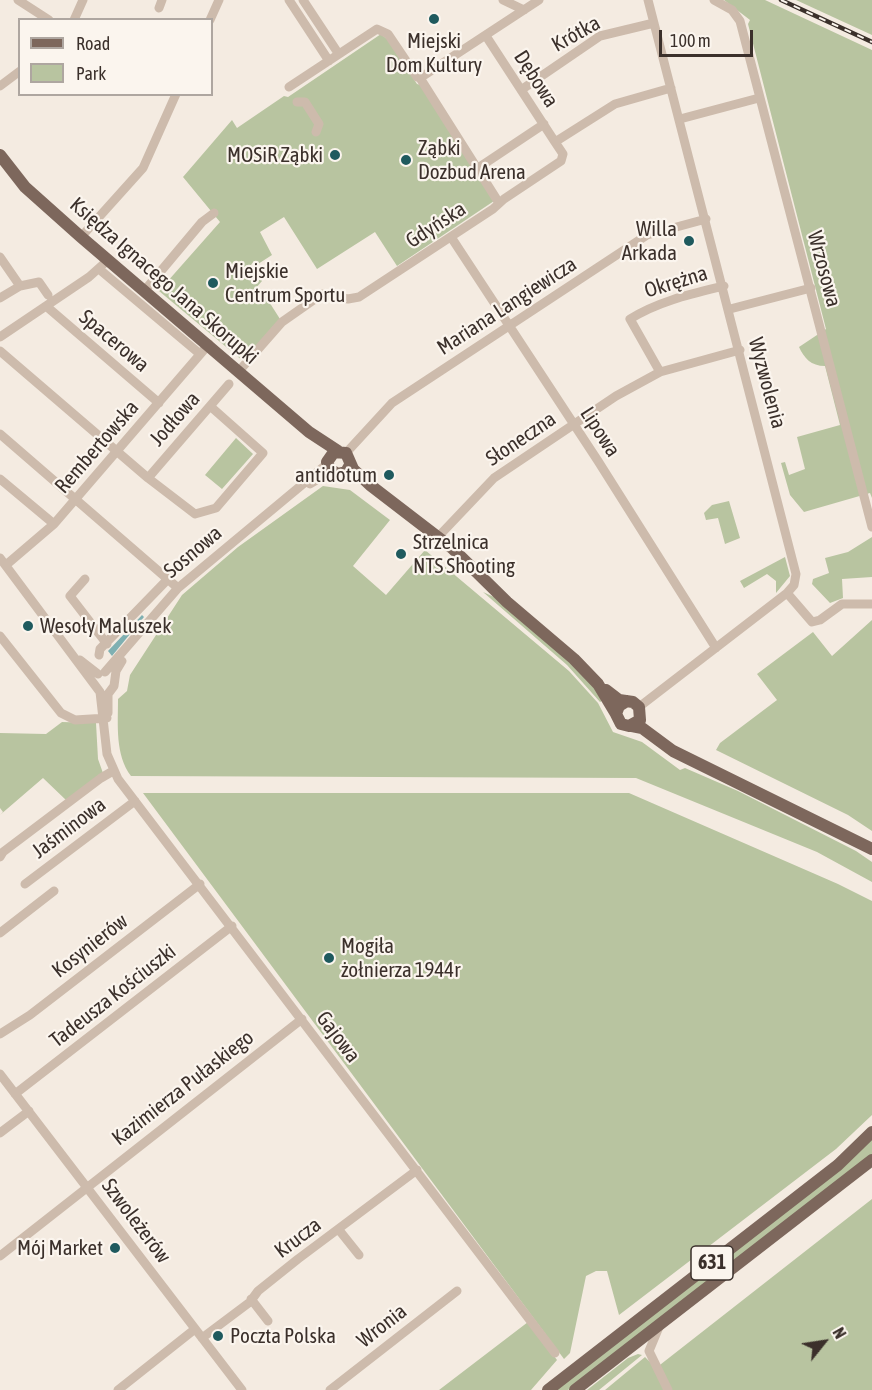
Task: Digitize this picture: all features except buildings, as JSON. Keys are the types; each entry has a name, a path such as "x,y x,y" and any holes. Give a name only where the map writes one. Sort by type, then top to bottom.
{"main road":[{"name":"Księdza Ignacego Jana Skorupki","path":"0,155 25,187 81,237 104,264 144,290 204,349 239,371 309,432 338,462"},
{"path":"338,462 437,538 448,553 485,588 507,602 570,655 598,684 636,708 688,757"},
{"path":"598,684 621,724 642,728 668,748 872,849"},
{"path":"616,714 619,706 636,708"},
{"path":"632,726 636,708"},
{"name":"631","path":"548,1390 837,1165 872,1132"},
{"name":"631","path":"575,1390 872,1160"}],"street":[{"path":"18,0 46,18"},
{"path":"75,18 83,0"},
{"path":"211,18 219,0"},
{"path":"289,0 329,61"},
{"path":"303,0 338,53"},
{"path":"502,0 524,10"},
{"path":"420,78 539,0"},
{"name":"Wyzwolenia","path":"648,0 730,309 796,574 794,585 787,592"},
{"name":"Wrzosowa","path":"714,0 732,10 740,21 872,527"},
{"name":"Krótka","path":"521,90 600,36 654,23"},
{"path":"289,87 374,30 382,29 420,78 499,203"},
{"name":"Dębowa","path":"486,36 555,142"},
{"path":"0,86 18,72"},
{"path":"555,142 615,104 671,88"},
{"path":"81,237 143,168 175,96"},
{"path":"680,119 759,98"},
{"path":"297,102 305,102 310,109 319,124 316,132"},
{"path":"478,168 544,124"},
{"name":"Gdyńska","path":"239,371 282,322 322,294 348,299 359,297 561,161 563,154 555,142"},
{"path":"144,290 202,222 214,213"},
{"name":"Mariana Langiewicza","path":"338,462 392,403 648,235 706,219"},
{"name":"Lipowa","path":"451,237 574,424 716,648"},
{"path":"0,257 20,286"},
{"path":"0,337 104,264"},
{"name":"Księdza Ignacego Jana Skorupki","path":"104,264 204,349"},
{"path":"0,298 20,286 39,282 48,295"},
{"name":"Okrężna","path":"660,372 630,319 644,310 672,299 724,286"},
{"path":"730,309 811,288"},
{"name":"Spacerowa","path":"46,306 159,403"},
{"name":"Rembertowska","path":"3,562 54,524 204,349"},
{"name":"Słoneczna","path":"437,538 494,478 629,388 660,372 740,350"},
{"path":"0,351 192,514 212,511 263,453 210,406"},
{"name":"Jodłowa","path":"148,478 229,384"},
{"path":"0,434 178,588"},
{"name":"Sosnowa","path":"99,676 178,588 280,503 338,462"},
{"path":"0,479 54,524"},
{"path":"3,562 72,652 99,676 105,692"},
{"path":"85,579 70,596 107,644"},
{"name":"Sosnowa","path":"99,655 100,649 168,579"},
{"path":"636,708 787,592 812,622 820,620 842,604 872,604"},
{"name":"Sosnowa","path":"105,692 114,686 116,671 136,635"},
{"path":"0,636 61,713 75,720 105,718"},
{"path":"99,676 114,679"},
{"name":"Gajowa","path":"105,692 108,759 113,771 555,1353"},
{"path":"0,857 3,852 113,771"},
{"name":"Jaśminowa","path":"25,884 135,801"},
{"name":"Kosynierów","path":"0,1034 30,1016 200,884"},
{"path":"0,933 54,891"},
{"name":"Tadeusza Kościuszki","path":"15,1094 232,926"},
{"name":"Kazimierza Pułaskiego","path":"0,1256 302,1019"},
{"name":"Szwoleżerów","path":"0,1074 242,1390"},
{"path":"0,1133 29,1111"},
{"name":"Krucza","path":"202,1338 258,1291 417,1170"},
{"path":"339,1230 359,1255"},
{"name":"Wronia","path":"330,1390 457,1291"},
{"path":"251,1299 268,1321"},
{"path":"661,1323 649,1351 668,1390"},
{"path":"118,1390 195,1329"},
{"path":"622,1354 649,1351"}],"green space":[{"path":"724,0 765,0 872,50 872,498 870,493 804,512 790,495 781,463 785,462 789,475 805,469 797,437 840,425 825,366 809,361 799,347 826,329 748,24 750,20"},
{"path":"796,0 872,0 872,35"},
{"name":"MOSiR Ząbki","path":"381,34 388,40 417,84 421,85 494,201 397,266 375,232 317,269 284,217 260,232 272,255 258,264 254,261 251,265 262,281 255,289 263,298 266,297 280,319 243,361 159,291 220,222 183,177 232,120 237,128 284,96 288,97"},
{"path":"236,438 253,454 222,489 205,475"},
{"path":"323,486 350,490 390,520 353,566 386,595 425,550 569,671 598,703 613,732 642,742 680,770 685,768 738,791 856,851 872,862 872,882 817,852 636,778 131,776 122,759 120,749 118,699 127,691 130,675 182,595 238,547"},
{"path":"729,501 740,538 725,544 718,518 706,520 704,513 712,505"},
{"path":"872,537 872,577 842,579 843,598 830,603 812,584 813,579 829,573 825,558 848,552"},
{"path":"785,557 790,576 776,593 776,581 767,574 744,588 740,581"},
{"path":"483,592 494,597 563,654 605,699 600,702 567,665"},
{"path":"872,620 872,831 848,815 716,750 720,743 777,700 757,674 813,632 832,656"},
{"path":"62,722 96,723 98,759 104,776 67,801 43,778 0,815 3,812 0,808 0,733 46,734"},
{"path":"143,793 629,793 838,884 872,901 872,1115 836,1149 619,1315 607,1271 596,1271 586,1276 570,1353 564,1359"},
{"path":"872,1139 872,1155 568,1390 555,1390"},
{"path":"872,1199 872,1390 605,1390 645,1357 656,1368"},
{"path":"528,1322 557,1360 531,1390 439,1390"},
{"path":"638,1354 642,1355 599,1390 587,1390 628,1358"}],"water":[{"path":"142,615 144,617 112,656 108,651"}],"railway":[{"path":"781,0 872,42"}],"place":[{"name":"Miejski Dom Kultury","path":"434,19"},
{"name":"MOSiR Ząbki","path":"335,155"},
{"name":"Ząbki Dozbud Arena","path":"406,160"},
{"name":"Willa Arkada","path":"689,241"},
{"name":"Miejskie Centrum Sportu","path":"213,283"},
{"name":"antidotum","path":"389,475"},
{"name":"Strzelnica NTS Shooting","path":"401,554"},
{"name":"Wesoły Maluszek","path":"28,626"},
{"name":"Mogiła żołnierza 1944r","path":"329,958"},
{"name":"Mój Market","path":"115,1248"},
{"name":"Poczta Polska","path":"218,1336"}]}
